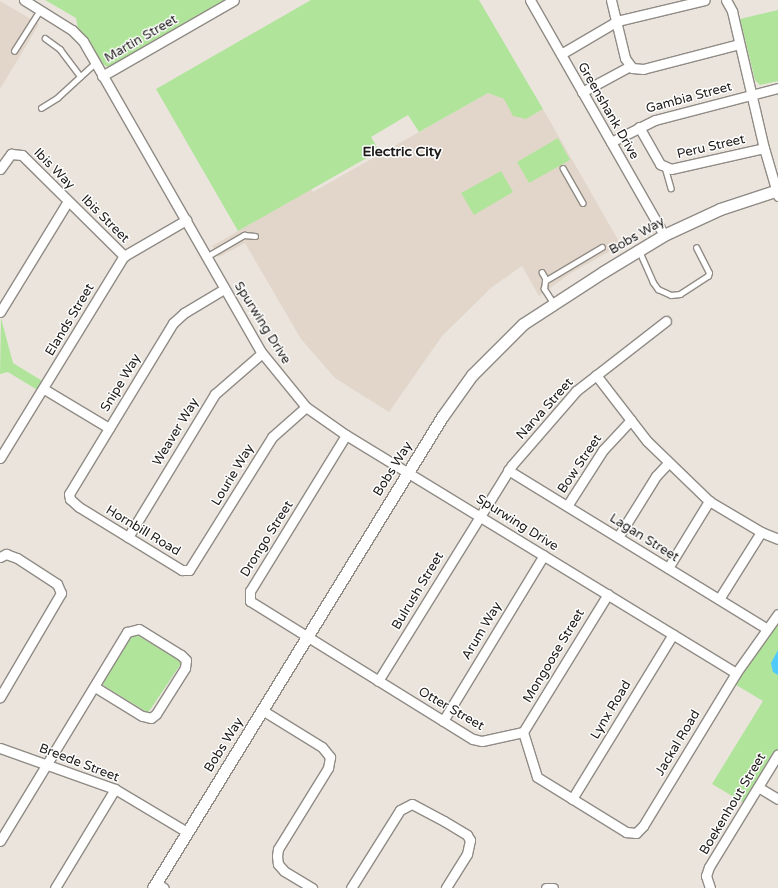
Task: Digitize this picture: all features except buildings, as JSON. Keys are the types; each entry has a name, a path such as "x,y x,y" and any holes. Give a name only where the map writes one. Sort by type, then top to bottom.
{"street":[{"name":"Spurwing Drive","path":"24,0 77,35 95,63 262,353 306,406 346,434 736,673"},
{"name":"Martin Street","path":"102,76 234,0"},
{"name":"Greenshank Drive","path":"530,0 664,235"},
{"path":"611,0 625,58 630,66"},
{"path":"560,54 617,21 705,0"},
{"path":"726,0 732,11 739,44 753,94 764,148 778,192"},
{"path":"582,92 630,66 643,69 739,44"},
{"name":"Gambia Street","path":"611,142 639,127 778,88"},
{"name":"Peru Street","path":"639,127 665,167 671,169 764,148"},
{"name":"Ibis Way","path":"0,169 11,154 22,155 68,201"},
{"name":"Bobs Way","path":"158,886 187,832 408,471 442,416 472,375 523,324 553,303 664,235 720,209 778,192"},
{"path":"0,312 68,201"},
{"name":"Ibis Street","path":"68,201 124,256"},
{"name":"Elands Street","path":"0,458 44,389 124,256 186,220"},
{"name":"Snipe Way","path":"79,507 70,499 69,494 173,323 184,313 224,289"},
{"name":"Narva Street","path":"480,515 508,470 576,391 666,321"},
{"name":"Weaver Way","path":"128,537 215,394 262,353"},
{"path":"596,375 631,420 668,463 709,501 761,532 778,539"},
{"path":"44,389 109,428"},
{"name":"Lourie Way","path":"193,566 272,438 306,406"},
{"name":"Bow Street","path":"567,506 602,450 631,420"},
{"name":"Drongo Street","path":"307,637 255,606 249,594 346,434"},
{"path":"618,537 656,476 668,463"},
{"name":"Lagan Street","path":"508,470 766,628"},
{"path":"668,568 709,501"},
{"name":"Hornbill Road","path":"79,507 182,570 189,570 193,566"},
{"name":"Bulrush Street","path":"378,681 480,515"},
{"path":"719,599 761,532"},
{"path":"0,557 6,554 17,558 58,584 61,593 0,697"},
{"name":"Arum Way","path":"443,721 544,555"},
{"name":"Mongoose Street","path":"523,732 608,594"},
{"name":"Jackal Road","path":"572,799 630,833 636,833 643,826 736,673 766,628 778,614"},
{"path":"0,841 130,630 139,629 181,655 186,660 184,668 156,714 151,718 142,716 95,687"},
{"name":"Lynx Road","path":"572,799 673,634"},
{"name":"Otter Street","path":"307,637 443,721 479,741 523,732"},
{"path":"262,710 322,748 330,757 328,768 278,849 277,856 278,864 284,871 312,888"},
{"path":"523,732 537,777 572,799"},
{"name":"Breede Street","path":"0,748 115,789 187,832"},
{"name":"Boekenhout Street","path":"710,888 706,876 710,867 778,754"},
{"path":"758,787 778,799"},
{"path":"55,888 115,789"},
{"path":"351,888 400,810 412,804 467,835 470,840 467,854 446,888"},
{"path":"546,888 553,888"}],"lane":[{"path":"14,51 40,10"},
{"path":"45,38 60,49 80,76"},
{"path":"41,108 57,98 95,63"},
{"path":"665,167 671,188"},
{"path":"563,168 583,203"},
{"path":"206,256 244,235 255,236"},
{"path":"553,303 543,287 546,279 602,247"},
{"path":"639,250 653,282 658,289 671,295 680,294 708,276 709,273 696,248"},
{"path":"542,272 546,279"}],"shaded area":[{"path":"0,1 39,24 0,89"},
{"path":"488,93 504,99 526,119 543,109 621,245 571,273 539,296 522,266 492,287 442,336 389,412 335,378 301,339 245,243 219,257 212,246 311,189 313,192"}],"green space":[{"path":"45,0 226,0 108,67 99,62 78,29 76,18"},
{"path":"311,0 479,0 543,109 526,119 513,116 504,99 488,93 419,132 408,115 371,137 379,151 238,231 156,89"},
{"path":"778,10 778,81 760,85 755,80 740,19"},
{"path":"558,138 570,160 529,183 517,162"},
{"path":"501,171 513,192 474,215 461,193"},
{"path":"1,318 13,363 44,382 39,391 8,372 0,374"},
{"path":"778,624 778,749 744,803 712,784 763,701 736,685 764,640"},
{"path":"137,635 182,662 148,713 103,685 104,680 131,637"}],"water":[{"path":"778,650 778,675 773,672 771,663"}],"district":[{"name":"Electric City","path":"402,152"}]}
